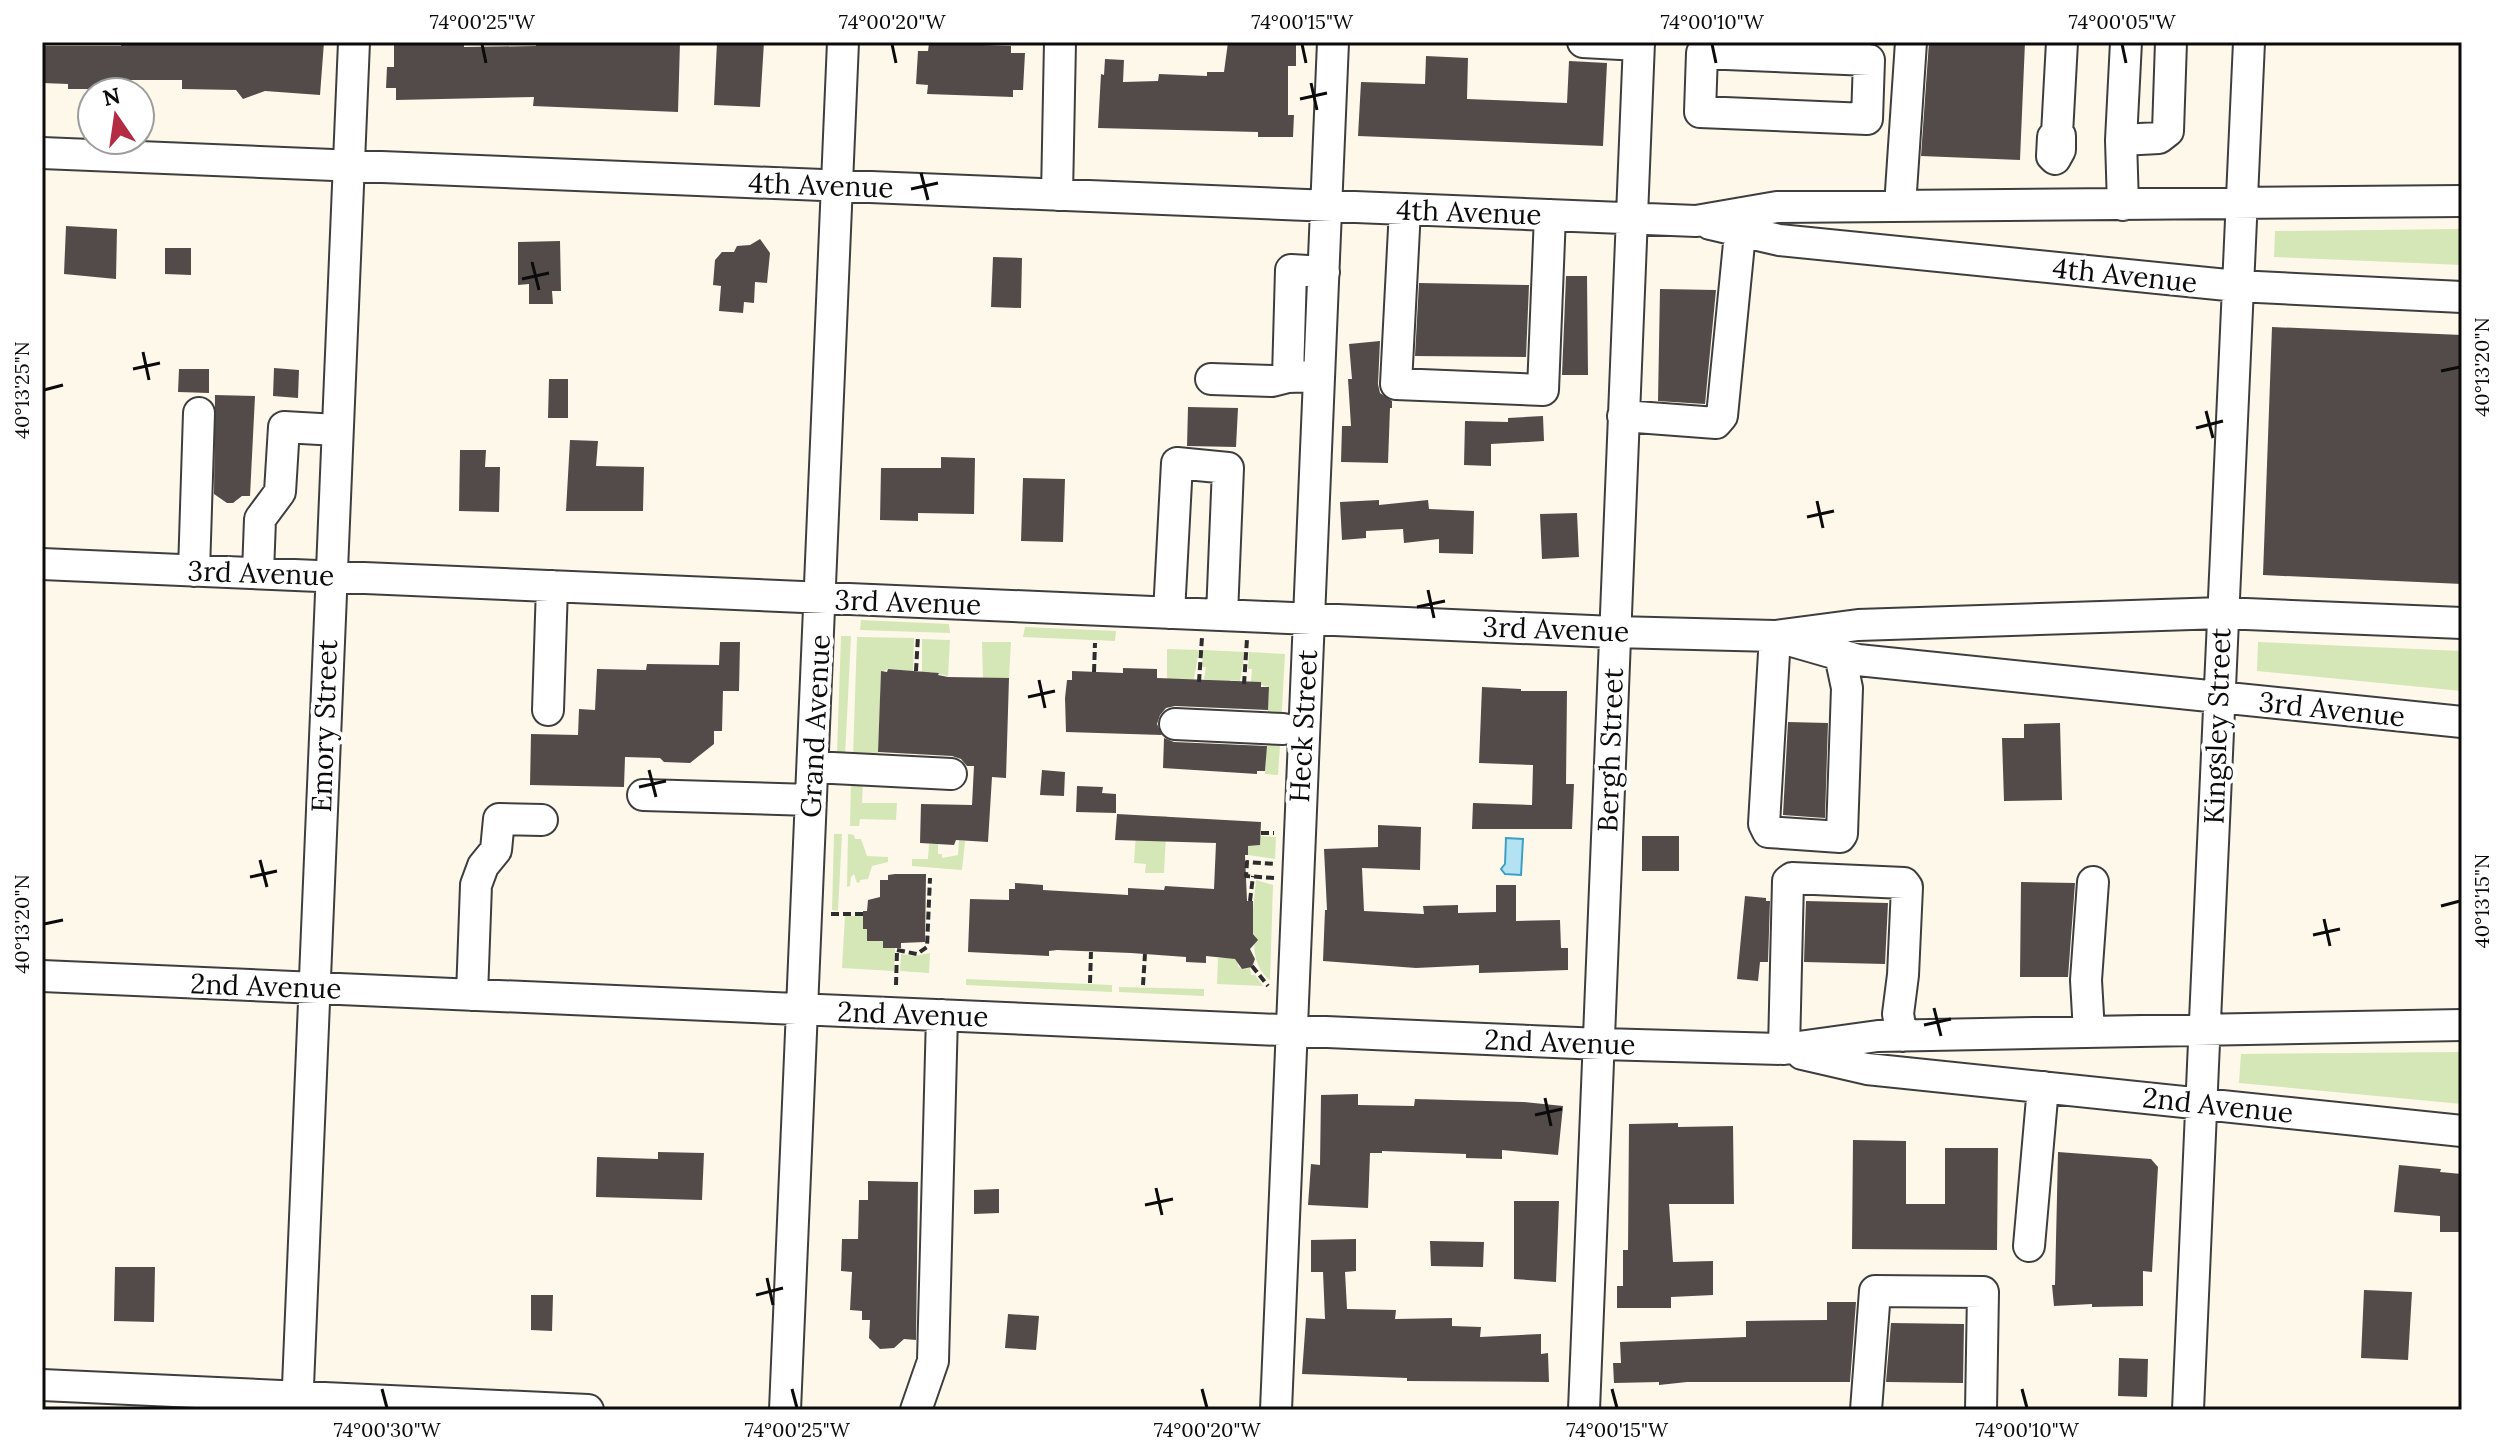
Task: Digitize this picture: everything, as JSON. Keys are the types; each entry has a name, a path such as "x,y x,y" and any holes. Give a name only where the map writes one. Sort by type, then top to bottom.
{"street":[{"name":"Emory Street","path":"298,1403 354,42"},
{"name":"Grand Avenue","path":"785,1410 843,42"},
{"path":"1057,195 1060,42"},
{"name":"Heck Street","path":"1276,1410 1333,42"},
{"path":"1583,42 1639,43"},
{"path":"1900,206 1911,42"},
{"path":"2053,206 2062,42"},
{"path":"2123,205 2121,140 2126,42"},
{"path":"2121,140 2159,138 2168,131 2171,42"},
{"name":"Kingsley Street","path":"2188,1410 2249,42"},
{"name":"Bergh Street","path":"1584,1410 1639,43"},
{"path":"1867,119 1869,60 1702,53 1700,112 1867,119 1880,127 1906,123"},
{"name":"4th Avenue","path":"42,153 1741,222 1777,207 2462,201"},
{"path":"1405,209 1396,384 1543,390 1550,215"},
{"name":"4th Avenue","path":"1741,222 1779,240 2237,286 2462,297"},
{"path":"1623,416 1716,423 1722,416 1741,222"},
{"path":"1288,377 1291,270 1324,272"},
{"path":"1211,379 1272,381 1319,376"},
{"path":"194,571 199,413"},
{"path":"258,573 260,519 280,492 284,427 337,430"},
{"path":"1169,613 1177,463 1228,468 1212,625"},
{"name":"3rd Avenue","path":"42,564 1169,613 1212,625 1308,619 1775,636 1858,625 2222,613 2462,623"},
{"path":"548,710 552,586"},
{"path":"1775,636 1764,824 1768,832 1840,837 1842,834 1847,688 1840,655"},
{"name":"3rd Avenue","path":"1775,636 1858,660 2462,722"},
{"path":"1175,724 1283,729"},
{"path":"813,767 951,774"},
{"path":"643,795 811,800"},
{"path":"472,995 476,885 483,866 496,850 499,819 542,820"},
{"path":"1784,1049 1788,881 1792,878 1904,883 1907,887 1898,1014 1902,1036"},
{"path":"2089,1032 2086,980 2093,882"},
{"name":"2nd Avenue","path":"42,976 1290,1031 1784,1049 1878,1036 2462,1025"},
{"path":"916,1410 933,1361 942,1015"},
{"name":"2nd Avenue","path":"1784,1049 1867,1069 2462,1131"},
{"path":"2029,1246 2043,1087"},
{"path":"1866,1410 1875,1291 1983,1292 1981,1410"},
{"path":"42,1385 127,1400 588,1410"}],"path":[{"path":"1199,682 1212,625"},
{"path":"916,671 918,636"},
{"path":"1244,684 1247,637"},
{"path":"1094,672 1095,643"},
{"path":"1276,878 1246,876 1247,862 1277,864"},
{"path":"1250,901 1253,876"},
{"path":"896,985 897,949 917,954 927,947 930,878"},
{"path":"831,914 863,914"},
{"path":"1090,983 1091,952"},
{"path":"1143,985 1145,954"},
{"path":"1252,966 1271,991"}],"green space":[{"path":"2462,229 2462,265 2274,257 2275,231"},
{"path":"861,620 949,624 950,633 860,630"},
{"path":"1025,627 1116,631 1115,641 1023,637"},
{"path":"841,636 851,636 845,757 837,754"},
{"path":"857,637 914,638 913,671 888,669 881,672 878,758 853,757"},
{"path":"922,639 950,640 948,676 931,672 922,674"},
{"path":"982,642 1011,642 1009,678 983,678"},
{"path":"2258,642 2462,651 2462,691 2257,671"},
{"path":"1167,649 1199,650 1194,679 1167,682"},
{"path":"1203,650 1245,652 1240,681 1230,680 1229,684 1204,679 1206,667 1202,667"},
{"path":"1249,652 1285,654 1281,726 1267,726 1269,687 1251,682"},
{"path":"1267,731 1281,731 1278,775 1265,774"},
{"path":"851,779 863,781 862,803 897,803 896,820 860,819 859,826 850,826"},
{"path":"1137,816 1167,816 1164,873 1145,873 1146,864 1134,863"},
{"path":"834,834 842,834 838,911 832,910"},
{"path":"848,834 861,839 867,856 888,857 888,862 872,866 868,879 860,882 857,883 854,874 847,887"},
{"path":"1260,836 1276,837 1275,859 1248,855 1248,846 1260,845"},
{"path":"959,840 965,841 962,870 912,866 912,859 928,859 929,844 938,844 938,854 942,854 942,858 958,855"},
{"path":"1256,880 1273,885 1270,980 1257,961 1254,948 1256,937 1251,930"},
{"path":"845,916 863,916 868,941 883,941 883,948 895,948 894,971 842,968"},
{"path":"930,953 929,973 900,971 901,954 915,956"},
{"path":"1232,954 1238,966 1250,968 1251,975 1255,975 1263,986 1217,984 1218,958 1227,958"},
{"path":"966,979 1112,985 1112,992 966,985"},
{"path":"1119,987 1204,989 1204,996 1119,992"},
{"path":"2462,1052 2462,1104 2239,1083 2241,1054"}],"water":[{"path":"1506,838 1523,839 1521,875 1505,874 1501,869 1505,864"}],"building":[{"path":"121,42 324,42 320,95 265,91 243,99 236,90 182,89 182,80 156,80 156,76 76,76 76,89 68,89 68,84 42,83 42,46 121,46"},
{"path":"394,42 464,47 536,46 536,42 680,42 678,112 533,106 534,97 396,100 396,88 386,88 387,67 394,67"},
{"path":"717,42 764,42 760,107 714,105"},
{"path":"1228,42 1296,42 1296,66 1288,66 1288,115 1294,115 1293,137 1258,137 1258,132 1098,128 1101,74 1104,75 1105,59 1124,60 1123,82 1158,81 1159,74 1207,76 1207,72 1224,72"},
{"path":"1929,42 2025,42 2020,160 1921,156"},
{"path":"929,43 1011,46 1011,53 1025,53 1023,90 1013,90 1013,97 927,94 928,85 916,84 918,51 928,51"},
{"path":"1426,56 1468,58 1467,99 1567,103 1569,61 1607,63 1603,146 1358,136 1361,82 1425,84"},
{"path":"66,226 117,229 116,279 64,274"},
{"path":"760,239 770,253 767,283 755,282 754,303 744,302 743,313 719,311 721,286 713,285 715,260 722,252 734,252 737,246 750,245"},
{"path":"560,241 561,291 552,291 553,304 529,304 529,284 518,285 518,242"},
{"path":"165,248 191,248 191,275 165,274"},
{"path":"993,257 1022,258 1021,308 991,307"},
{"path":"1566,276 1587,276 1588,375 1562,375"},
{"path":"1419,283 1529,285 1526,357 1415,356"},
{"path":"1660,289 1716,290 1705,404 1658,401"},
{"path":"2272,327 2462,335 2462,584 2263,575"},
{"path":"1380,341 1378,384 1380,393 1392,401 1388,463 1341,462 1342,426 1351,426 1349,344"},
{"path":"274,368 299,370 298,398 273,396"},
{"path":"179,369 209,369 209,393 178,392"},
{"path":"549,379 568,379 568,418 548,418"},
{"path":"215,395 255,396 250,496 242,496 233,503 227,503 214,494"},
{"path":"1188,407 1238,408 1236,447 1187,446"},
{"path":"1543,416 1544,441 1491,444 1491,466 1464,465 1465,421 1508,422 1508,418"},
{"path":"570,440 598,441 596,466 644,467 643,511 566,511"},
{"path":"460,450 486,450 485,467 500,467 499,512 459,511"},
{"path":"941,457 975,458 974,514 918,513 918,521 880,520 881,468 941,468"},
{"path":"1023,478 1065,479 1063,542 1021,541"},
{"path":"1379,500 1379,505 1428,500 1429,509 1474,511 1473,554 1439,553 1439,539 1404,543 1403,529 1366,531 1366,538 1342,540 1340,502"},
{"path":"1577,513 1579,557 1542,559 1540,514"},
{"path":"720,642 740,642 739,691 723,691 722,731 714,731 714,744 690,763 625,757 624,787 530,785 531,734 578,735 579,709 595,710 597,669 646,670 647,664 719,665"},
{"path":"1123,668 1157,669 1157,678 1261,682 1261,687 1269,687 1268,710 1175,706 1166,708 1160,715 1157,724 1162,735 1066,732 1065,698 1067,680 1072,680 1072,671 1123,673"},
{"path":"888,669 939,673 948,677 1009,678 1006,778 992,777 988,842 956,840 954,845 920,843 921,804 972,805 974,766 967,766 961,759 952,756 878,752 881,671 887,672"},
{"path":"1482,687 1567,691 1566,784 1574,784 1572,829 1472,829 1473,803 1532,805 1533,765 1479,763"},
{"path":"1788,722 1828,723 1825,818 1783,815"},
{"path":"2060,723 2062,800 2004,801 2002,738 2024,738 2024,724"},
{"path":"1164,738 1174,742 1267,746 1265,771 1257,771 1257,774 1163,768"},
{"path":"1042,770 1065,772 1064,796 1040,795"},
{"path":"1077,786 1103,787 1102,793 1116,794 1116,813 1076,812"},
{"path":"1117,814 1261,822 1260,845 1248,846 1248,855 1245,855 1247,901 1253,901 1253,934 1258,940 1250,949 1255,959 1252,967 1242,969 1235,959 1206,956 1206,963 1186,962 1186,957 1131,953 1057,950 1049,951 1049,956 968,952 970,899 1009,900 1009,889 1015,889 1015,883 1043,885 1043,890 1128,895 1128,888 1164,890 1165,886 1214,889 1216,843 1115,840"},
{"path":"1378,825 1421,827 1420,870 1362,868 1364,911 1424,914 1423,906 1458,905 1458,913 1496,912 1496,885 1516,885 1516,921 1560,920 1561,948 1568,948 1568,970 1479,973 1479,965 1416,968 1323,961 1327,910 1324,849 1378,847"},
{"path":"1642,836 1679,836 1679,871 1642,871"},
{"path":"926,874 925,942 901,943 901,948 883,948 883,941 867,941 863,911 867,911 868,900 880,897 880,880 888,880 888,875"},
{"path":"2021,882 2075,883 2068,977 2020,977"},
{"path":"1745,896 1770,901 1768,962 1760,962 1758,981 1737,979"},
{"path":"1806,901 1888,903 1885,964 1804,962"},
{"path":"1358,1094 1358,1105 1414,1106 1415,1099 1563,1106 1558,1155 1502,1150 1502,1159 1466,1158 1466,1154 1370,1153 1368,1208 1308,1205 1311,1164 1320,1165 1321,1095"},
{"path":"1678,1123 1678,1127 1733,1126 1734,1204 1669,1204 1673,1262 1713,1261 1713,1295 1671,1297 1671,1308 1617,1308 1617,1286 1623,1286 1623,1250 1628,1250 1629,1124"},
{"path":"1853,1140 1906,1141 1906,1204 1945,1204 1945,1148 1998,1148 1997,1250 1852,1249"},
{"path":"658,1152 704,1153 702,1200 596,1197 597,1157 658,1159"},
{"path":"2058,1152 2151,1159 2158,1167 2152,1272 2143,1271 2143,1306 2054,1306 2052,1285 2055,1285"},
{"path":"2399,1165 2462,1174 2462,1232 2440,1232 2440,1216 2394,1212"},
{"path":"868,1181 918,1182 916,1340 904,1339 894,1348 880,1349 869,1338 870,1320 862,1320 862,1311 850,1310 852,1272 841,1271 842,1239 858,1239 859,1200 868,1200"},
{"path":"999,1189 999,1213 974,1214 974,1190"},
{"path":"1514,1201 1559,1201 1556,1282 1514,1279"},
{"path":"1356,1239 1356,1271 1345,1272 1347,1309 1396,1310 1395,1319 1452,1318 1452,1326 1481,1327 1480,1337 1541,1334 1541,1354 1548,1353 1549,1382 1407,1381 1407,1378 1302,1374 1306,1318 1325,1319 1323,1272 1311,1272 1311,1240"},
{"path":"1430,1241 1484,1242 1483,1267 1431,1266"},
{"path":"115,1267 155,1267 154,1322 114,1321"},
{"path":"2364,1290 2412,1292 2408,1360 2361,1358"},
{"path":"531,1295 553,1295 552,1331 531,1330"},
{"path":"1827,1302 1856,1302 1850,1382 1614,1383 1613,1363 1621,1363 1620,1342 1746,1337 1746,1321 1827,1320"},
{"path":"1008,1314 1039,1316 1036,1350 1005,1348"},
{"path":"1891,1323 1964,1324 1963,1383 1886,1382"},
{"path":"2119,1358 2148,1359 2147,1397 2118,1396"}]}
